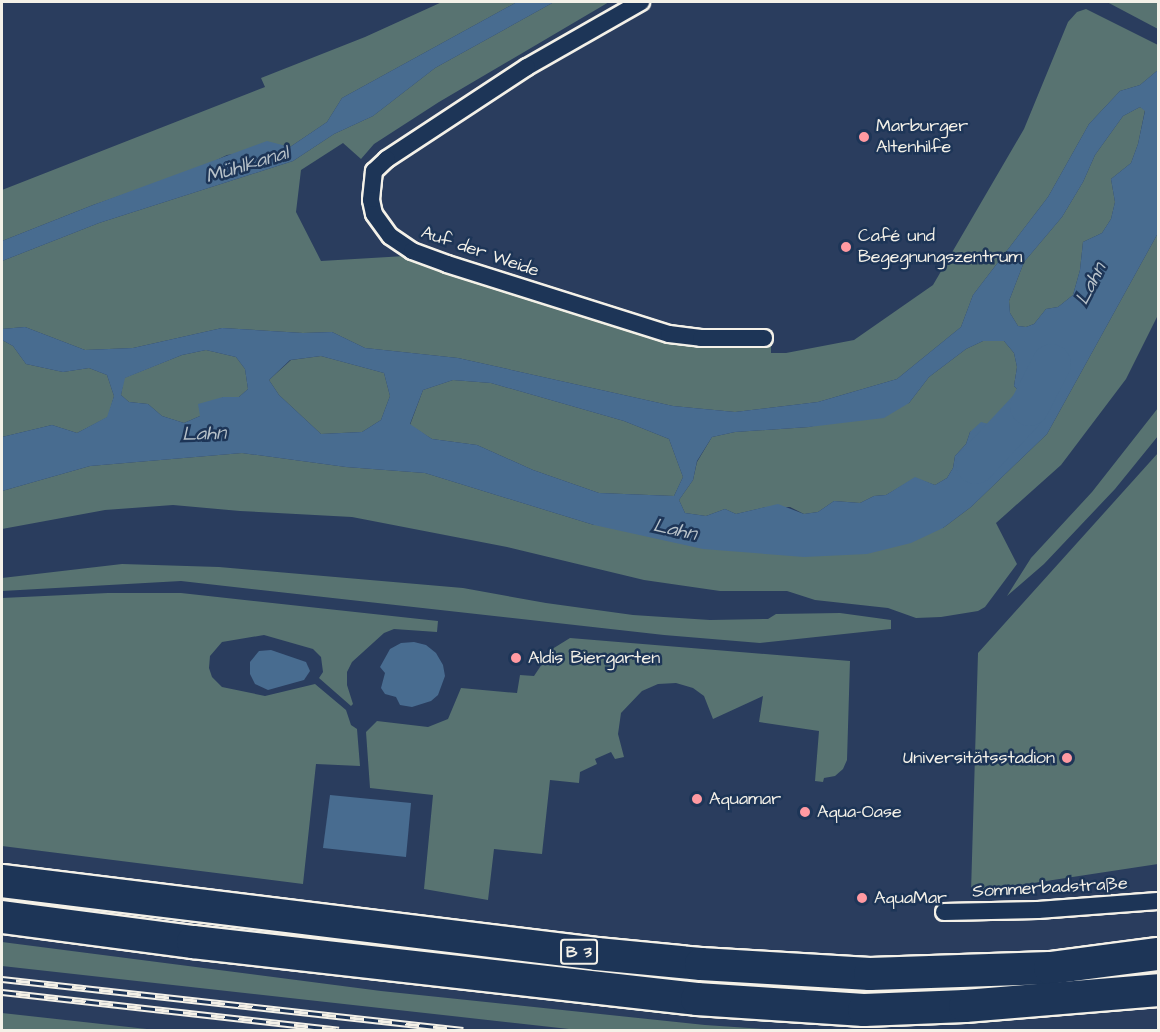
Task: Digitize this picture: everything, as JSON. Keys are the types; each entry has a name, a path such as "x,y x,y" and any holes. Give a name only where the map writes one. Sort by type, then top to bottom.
{"highway":[{"name":"B 3","path":"2,881 597,954 713,965 870,974 1050,968 1158,954"},
{"name":"B 3","path":"2,917 193,942 698,999 864,1010 965,1006 1150,992"}],"street":[{"name":"Auf der Weide","path":"641,2 508,79 387,159 374,171 371,200 374,214 390,236 412,251 458,267 669,333 701,338 764,338"},
{"name":"Sommerbadstraße","path":"944,912 1038,910 1158,902"}],"green space":[{"path":"442,2 517,2 342,98 327,122 290,147 227,155 200,168 93,205 2,241 2,190 265,87 261,78 365,37"},
{"path":"554,2 609,2 439,102 374,144 361,159 343,143 301,170 296,212 321,261 405,256 441,270 668,342 704,346 771,342 771,353 786,353 854,340 933,285 1024,129 1068,22 1077,12 1086,9 1158,45 1158,70 1140,85 1120,91 1089,124 1048,197 973,295 961,327 897,379 818,402 735,412 673,406 458,358 365,348 332,332 303,333 222,328 133,348 85,350 25,327 2,329 2,261 99,223 293,161 334,134 373,116 435,68"},
{"path":"1107,2 1158,2 1158,29"},
{"path":"1140,107 1145,110 1138,144 1131,163 1111,179 1115,202 1111,219 1102,233 1083,242 1080,270 1073,295 1058,307 1046,309 1034,324 1026,327 1018,326 1010,313 1009,301 1024,262 1062,217 1083,182 1095,155 1123,116"},
{"path":"1158,233 1158,315 1126,379 1061,465 996,523 1017,564 985,607 978,611 941,617 916,618 888,608 815,600 787,591 720,591 644,580 507,547 352,517 173,505 105,510 2,529 2,491 90,466 242,453 346,467 425,473 594,525 943,528 971,507 1047,434"},
{"path":"2,340 13,346 26,364 63,372 89,368 107,375 114,396 108,417 77,433 52,425 2,437"},
{"path":"983,341 1004,341 1014,353 1017,367 1014,386 1026,399 1023,416 1004,428 994,424 970,432 966,444 955,456 953,468 947,478 935,485 915,478 886,495 874,496 860,503 834,501 818,512 804,514 790,507 766,507 736,514 725,509 706,516 685,513 679,500 693,480 697,462 712,437 735,432 809,427 909,403 929,377 966,349"},
{"path":"206,350 236,357 245,369 248,389 239,397 223,397 200,416 184,423 162,416 148,404 129,402 121,395 124,378 182,355"},
{"path":"321,356 384,373 390,396 381,420 362,432 321,434 279,395 269,380 291,360"},
{"path":"453,380 491,383 624,421 669,439 683,477 674,496 599,493 533,470 477,445 432,439 410,425 423,390"},
{"path":"1158,408 1158,436 1115,489 1044,564 1007,596 1031,558 1092,492"},
{"name":"Universitätsstadion","path":"1158,453 1158,864 1020,885 1021,892 971,892 978,653"},
{"path":"122,564 219,567 463,588 633,615 710,620 768,619 776,614 840,613 891,620 891,629 760,643 664,635 181,581 2,591 2,578"},
{"path":"108,593 181,593 438,621 437,632 394,629 384,633 352,662 347,672 347,685 353,704 351,706 319,678 323,672 321,657 313,649 264,635 222,642 210,656 209,668 212,677 222,687 265,696 315,684 346,710 351,725 357,729 360,766 316,764 303,884 2,846 2,598"},
{"path":"570,638 850,661 847,760 843,769 835,776 824,778 823,782 815,781 819,731 759,722 763,696 713,719 704,696 693,688 676,683 658,684 642,691 621,713 618,734 624,757 615,759 611,752 595,759 597,764 580,772 579,783 550,780 542,854 494,849 488,900 424,889 433,795 370,788 366,732 377,721 428,727 448,719 461,688 517,693 520,675 534,676 542,664 554,664 549,651"},
{"path":"2,942 381,991 705,1025 780,1030 578,1030 2,966"},
{"path":"2,1013 156,1030 2,1030"}],"water":[{"name":"Mühlkanal","path":"517,2 554,2 435,68 373,116 334,134 293,161 99,223 2,261 2,241 267,141 290,147 327,122 342,98"},
{"path":"1158,70 1158,233 1047,434 971,507 943,528 911,543 867,554 804,557 703,549 594,525 425,473 346,467 242,453 90,466 2,491 2,437 52,425 77,433 107,417 114,396 107,375 89,368 63,372 26,364 13,346 2,340 2,329 25,327 85,350 133,348 222,328 303,333 332,332 365,348 458,358 673,406 735,412 818,402 897,379 961,327 973,295 1048,197 1089,124 1120,91 1140,85","holes":["1140,107 1145,111 1138,144 1131,163 1111,179 1115,202 1111,219 1102,233 1083,242 1080,270 1073,295 1058,307 1046,309 1034,324 1026,327 1018,326 1010,313 1009,301 1024,262 1062,217 1083,182 1095,155 1123,116","983,341 1004,341 1014,353 1017,367 1014,386 1026,399 1023,416 1004,428 981,422 970,432 966,444 955,456 953,468 947,478 935,485 915,477 886,495 874,496 860,503 834,501 818,512 804,514 778,504 736,514 725,509 706,516 685,513 679,500 693,480 697,461 712,437 735,432 809,427 884,418 909,403 929,377 966,349","206,350 236,357 245,369 248,389 239,397 223,397 198,404 200,416 184,423 162,416 148,404 129,402 121,395 125,378 182,355","321,356 384,373 390,396 381,420 362,432 321,434 279,395 269,380 290,360","453,380 491,383 624,421 669,439 683,477 674,496 599,493 533,470 477,445 432,439 410,424 423,390"]},
{"path":"414,642 426,645 436,653 443,665 445,676 438,695 431,701 412,707 400,705 396,697 385,694 381,688 385,673 380,667 390,649 401,643"},
{"path":"271,650 306,662 310,671 304,680 268,690 255,684 250,674 250,662 259,651"},
{"path":"330,795 411,803 406,857 323,848"}],"waterway":[{"name":"Lahn","path":"975,464 1029,406 1051,363"}],"railway":[{"path":"2,979 463,1030"},
{"path":"2,992 339,1030"}],"place":[{"name":"Marburger Altenhilfe","path":"864,137"},
{"name":"Café und Begegnungszentrum","path":"846,247"},
{"name":"Aldis Biergarten","path":"516,658"},
{"name":"Universitätsstadion","path":"1067,758"},
{"name":"Aquamar","path":"697,799"},
{"name":"Aqua-Oase","path":"805,812"},
{"name":"AquaMar","path":"862,898"}]}
